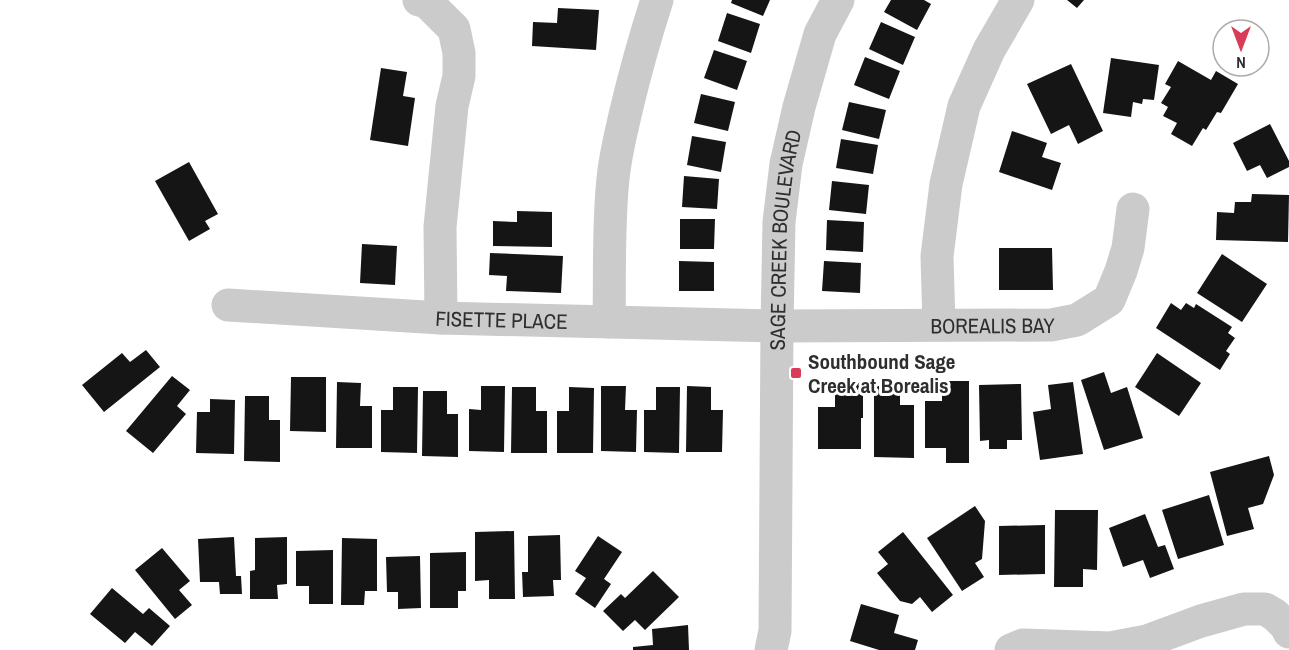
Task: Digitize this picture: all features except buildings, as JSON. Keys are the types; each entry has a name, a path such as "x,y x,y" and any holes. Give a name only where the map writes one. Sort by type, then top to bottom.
{"street":[{"path":"419,0 427,2 454,29 459,53 459,76 452,106 440,227 441,318"},
{"path":"609,322 613,179 619,141 632,88 657,0"},
{"name":"SAGE CREEK BOULEVARD","path":"775,644 779,222 786,164 799,107 820,34 838,0"},
{"path":"939,325 937,256 946,184 964,106 989,50 1018,0"},
{"name":"BOREALIS BAY","path":"777,326 1051,325 1077,320 1108,300 1128,248 1133,209"},
{"name":"FISETTE PLACE","path":"228,305 441,318 777,326"},
{"path":"1011,650 1023,645 1110,648 1147,641 1201,621 1244,609 1265,609 1275,615 1289,632"}],"place":[{"name":"Southbound Sage Creek at Borealis","path":"796,373"}]}
